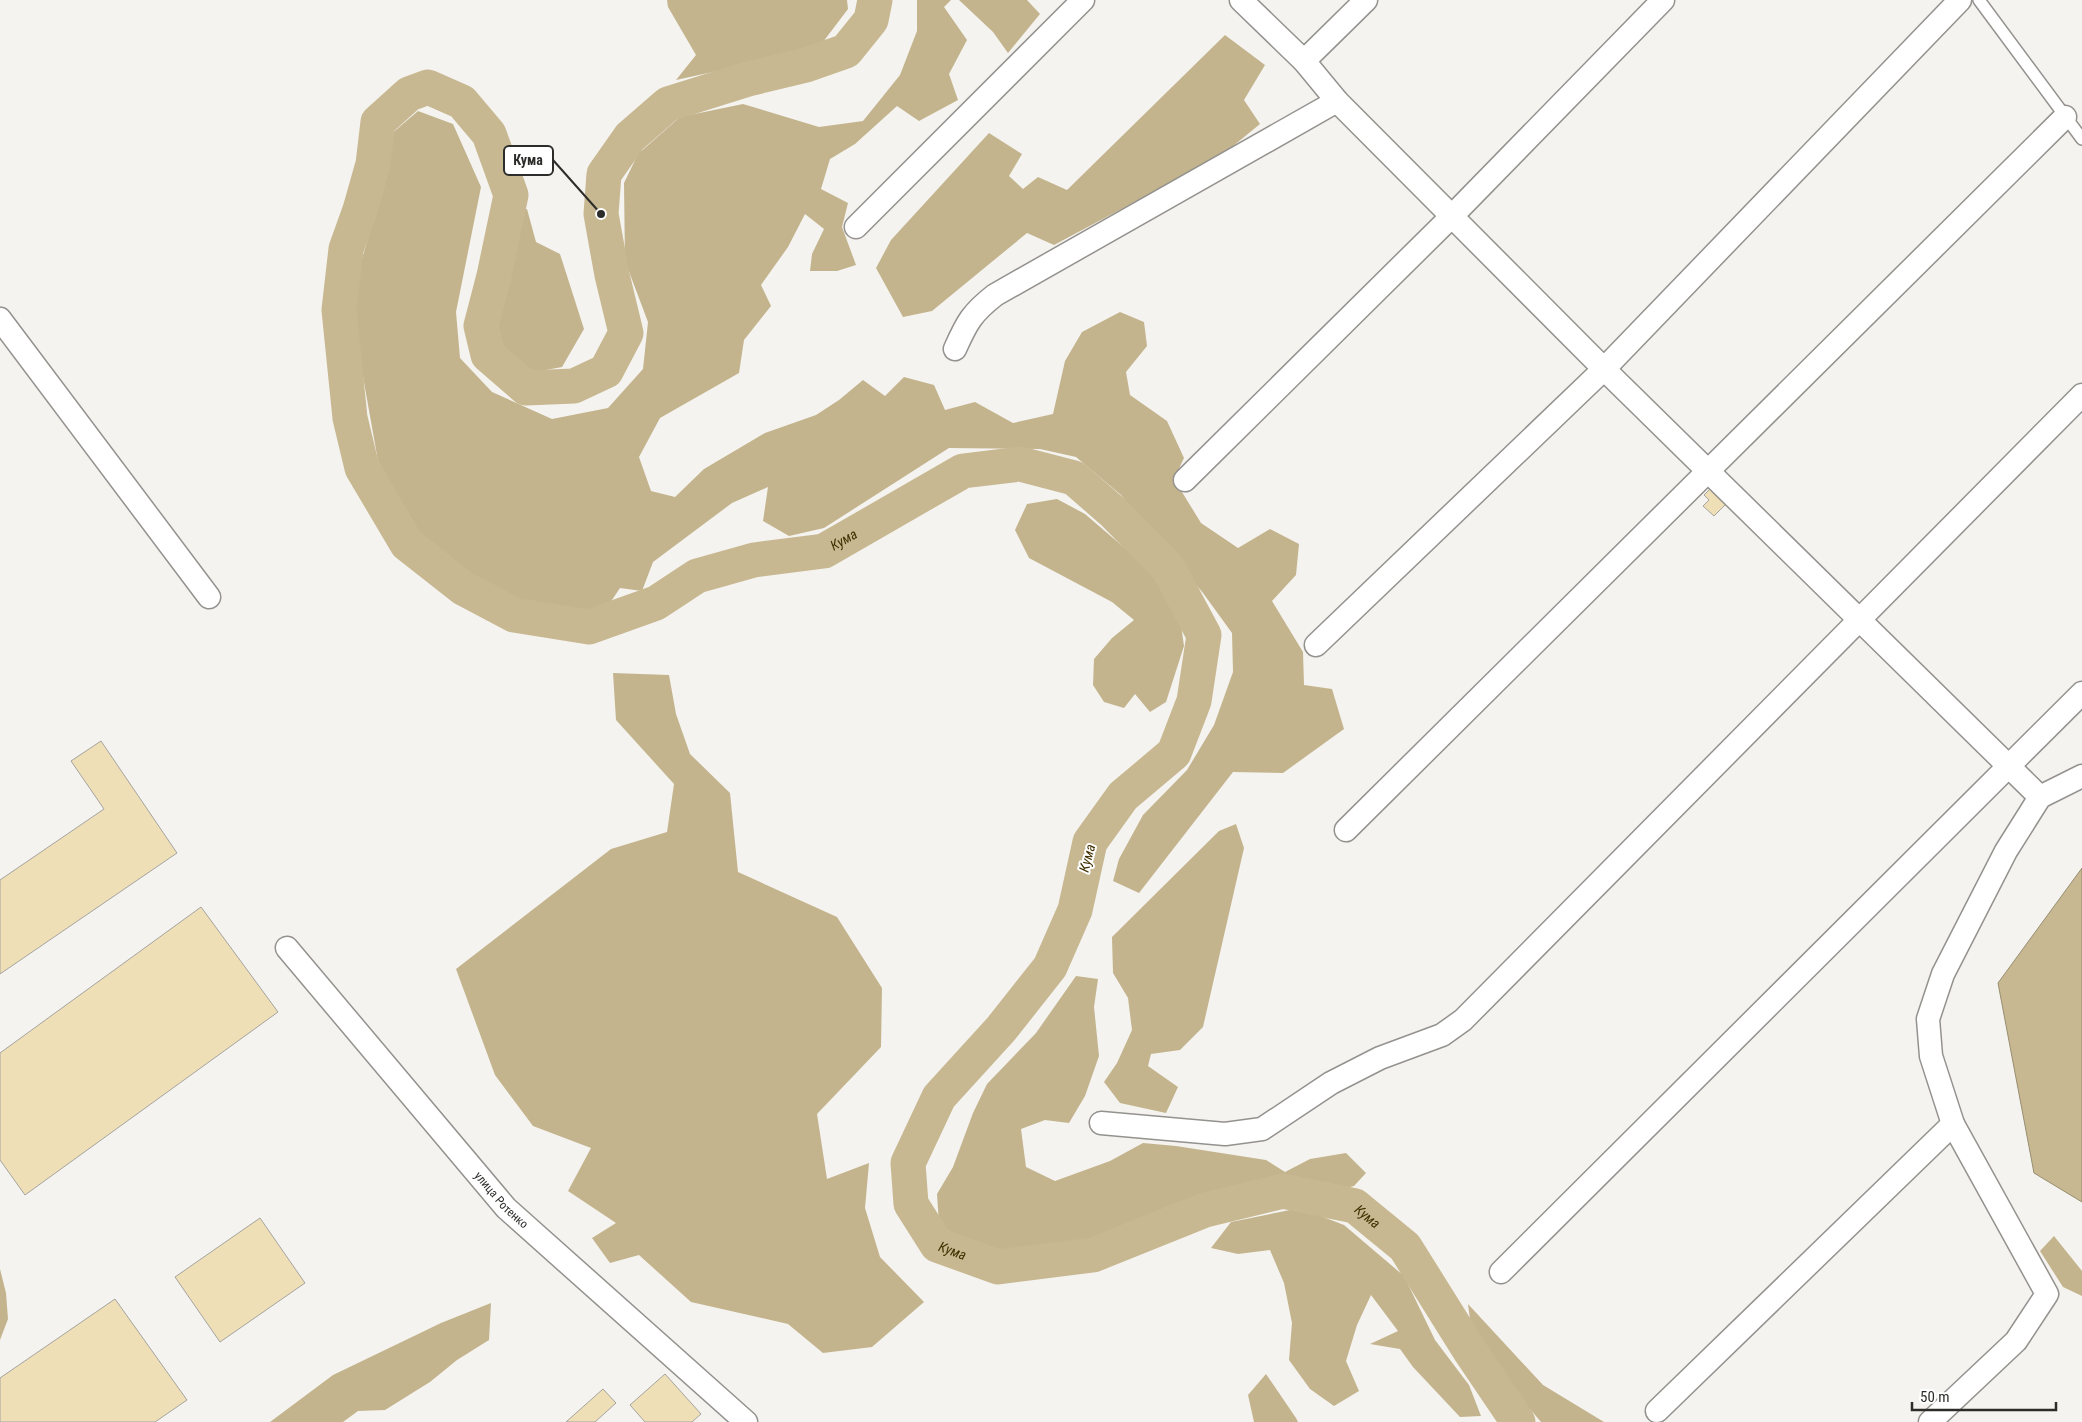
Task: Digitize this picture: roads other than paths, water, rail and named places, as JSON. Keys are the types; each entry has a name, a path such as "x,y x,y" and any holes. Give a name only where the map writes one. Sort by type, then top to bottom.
{"street":[{"path":"856,227 1083,0"},
{"path":"1241,0 1304,61 1337,100 1604,369 1860,619 2008,768 2040,797"},
{"path":"1304,61 1366,0"},
{"path":"1185,480 1453,215 1663,0"},
{"path":"1316,645 1604,369 1960,0"},
{"path":"955,349 967,322 977,309 995,295 1337,100"},
{"path":"1346,830 2066,117"},
{"path":"0,319 209,597"},
{"path":"1101,1122 1225,1134 1262,1129 1331,1083 1380,1058 1442,1035 1463,1020 2082,395"},
{"path":"1501,1272 2082,693"},
{"path":"1930,1422 2016,1341 2047,1294 1953,1124 1932,1056 1928,1019 1948,966 2006,851 2040,797 2082,776"},
{"name":"улица Ротенко","path":"287,948 506,1208 736,1417"},
{"path":"1657,1411 1953,1124"}],"lane":[{"path":"1979,0 2082,139"}],"waterway":[{"name":"Кума","path":"875,0 871,20 846,51 806,65 748,79 668,104 630,137 604,174 601,214 612,275 626,333 606,371 574,386 526,388 488,355 481,326 494,276 511,195 489,134 462,102 428,87 409,94 378,122 373,164 360,210 346,249 339,310 350,418 362,468 407,544 463,588 514,615 589,627 656,603 697,576 754,560 824,551 963,471 1020,464 1074,478 1113,512 1168,568 1204,635 1194,701 1174,753 1123,796 1090,842 1075,910 1050,967 1001,1029 939,1097 908,1163 911,1204 937,1245 998,1267 1093,1255 1205,1210 1283,1191 1355,1206 1405,1247 1470,1351 1518,1422"}],"place":[{"name":"Кума","path":"601,214"}]}
